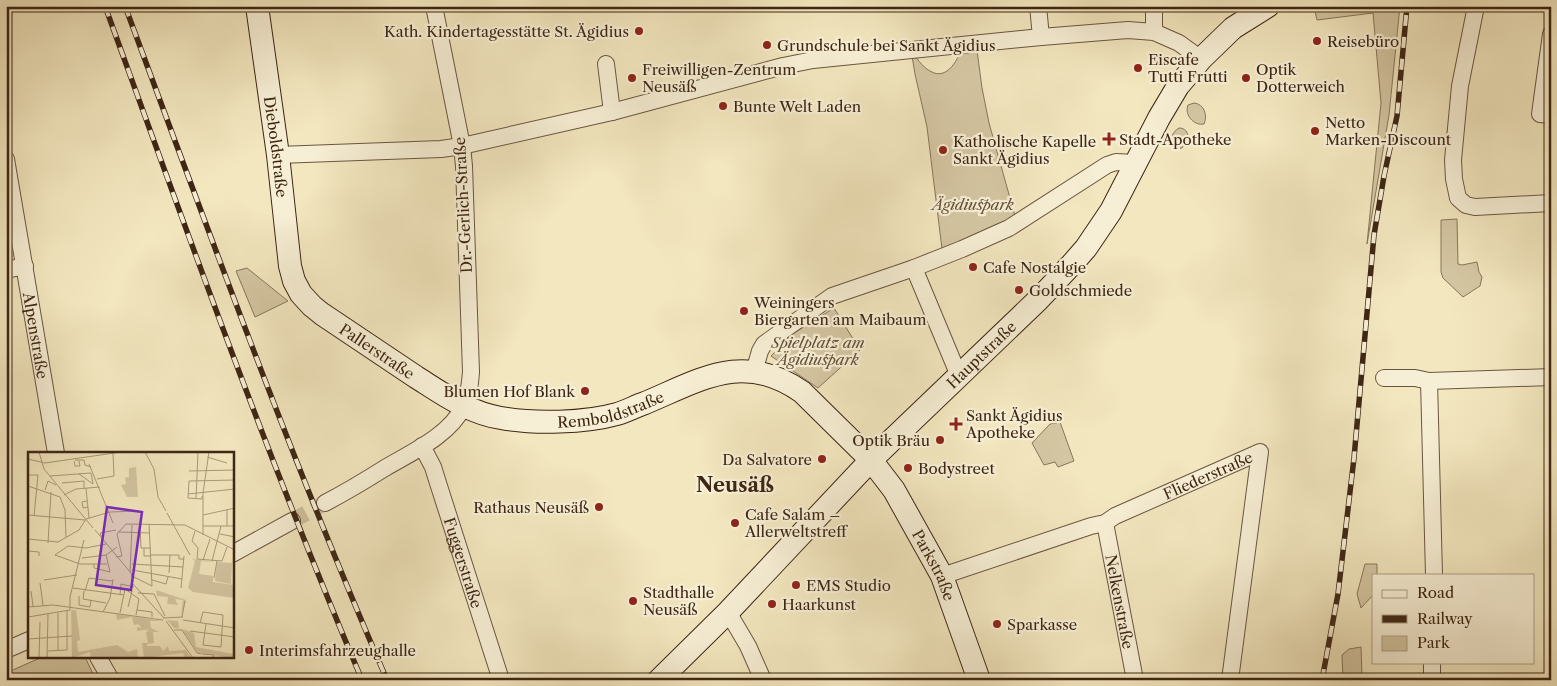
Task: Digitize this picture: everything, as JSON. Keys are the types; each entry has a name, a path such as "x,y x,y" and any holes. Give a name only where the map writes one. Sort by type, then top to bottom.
{"street":[{"name":"Dieboldstraße","path":"257,6 278,155 290,266 297,288"},
{"name":"Dr.-Gerlich-Straße","path":"434,6 462,146 464,166 471,372 470,385 464,406"},
{"path":"1038,6 1042,37"},
{"path":"1154,6 1154,32"},
{"name":"Hauptstraße","path":"659,680 728,612 871,460 1038,300 1086,248 1111,211 1169,100 1188,73 1233,28 1268,6"},
{"path":"1476,6 1460,86 1454,160 1454,179 1458,198 1466,205 1475,208 1551,203"},
{"path":"278,155 441,149 462,146 612,112 782,66 813,60 1128,30 1154,32 1179,43 1201,59"},
{"path":"1551,34 1540,114 1551,114"},
{"path":"606,64 612,112"},
{"name":"Alpenstraße","path":"6,158 56,452"},
{"path":"754,372 764,344 821,302 842,292 914,268 1009,228 1107,165 1116,162 1136,163"},
{"path":"6,270 25,266"},
{"path":"914,268 959,376"},
{"name":"Pallerstraße","path":"297,288 312,306 412,374 464,406"},
{"name":"Remboldstraße","path":"464,406 476,412 502,419 535,421 586,420 620,413 718,373 730,371 754,372 780,379 802,392 871,460"},
{"path":"1384,378 1415,378 1429,381 1551,377"},
{"path":"1429,381 1434,574"},
{"path":"325,503 434,438 452,423 464,406"},
{"name":"Fuggerstraße","path":"422,446 433,467 501,680"},
{"name":"Fliederstraße","path":"942,576 1083,528 1105,523 1115,516 1260,452 1230,680"},
{"name":"Parkstraße","path":"871,460 894,490 942,576 979,680"},
{"path":"234,553 292,521"},
{"name":"Nelkenstraße","path":"1105,523 1135,680"},
{"path":"728,612 748,646 763,680"},
{"path":"6,650 28,640"},
{"path":"99,658 111,680"},
{"path":"1432,664 1432,680"}],"green space":[{"path":"1330,6 1400,6 1389,115 1367,244 1381,103 1373,13 1317,20 1315,11"},
{"name":"Ägidiuspark","path":"976,43 989,123 1017,223 943,257 927,127 911,50 919,62 936,74 947,71 952,67 963,45"},
{"path":"1194,103 1200,105 1204,110 1206,117 1204,124 1193,122 1187,112 1188,105"},
{"path":"1179,128 1186,131 1188,138 1182,148 1175,149 1172,146 1171,138"},
{"path":"1457,219 1458,264 1477,262 1482,277 1480,286 1463,297 1443,278 1441,272 1441,220"},
{"path":"247,268 288,301 255,317 236,271"},
{"name":"Spielplatz am Ägidiuspark","path":"834,308 860,350 818,388 771,356 791,335"},
{"path":"1060,422 1074,461 1058,467 1055,462 1044,465 1032,443 1050,424"},
{"path":"1365,564 1377,564 1377,574 1372,574 1372,596 1361,608 1357,594"},
{"path":"1361,647 1362,675 1360,680 1343,680 1342,655 1349,649"},
{"path":"40,658 85,658 96,680 6,680 6,673"}],"tunnel":[{"path":"292,521 325,503"}],"railway":[{"path":"105,6 261,429 362,680"},
{"path":"125,6 284,429 387,680"},
{"path":"1322,680 1338,594 1354,458 1374,235 1397,116 1407,6"}],"place":[{"name":"Kath. Kindertagesstätte St. Ägidius","path":"639,31"},
{"name":"Reisebüro","path":"1317,41"},
{"name":"Grundschule bei Sankt Ägidius","path":"767,45"},
{"name":"Eiscafe Tutti Frutti","path":"1138,68"},
{"name":"Freiwilligen-Zentrum Neusäß","path":"632,78"},
{"name":"Optik Dotterweich","path":"1246,78"},
{"name":"Bunte Welt Laden","path":"723,106"},
{"name":"Netto Marken-Discount","path":"1315,131"},
{"name":"Stadt-Apotheke","path":"1109,139"},
{"name":"Katholische Kapelle Sankt Ägidius","path":"943,150"},
{"name":"Cafe Nostalgie","path":"973,267"},
{"name":"Goldschmiede","path":"1019,290"},
{"name":"Weiningers Biergarten am Maibaum","path":"744,311"},
{"name":"Blumen Hof Blank","path":"585,391"},
{"name":"Sankt Ägidius Apotheke","path":"956,424"},
{"name":"Optik Bräu","path":"940,440"},
{"name":"Da Salvatore","path":"822,459"},
{"name":"Bodystreet","path":"908,468"},
{"name":"Rathaus Neusäß","path":"599,507"},
{"name":"Cafe Salam – Allerweltstreff","path":"735,523"},
{"name":"EMS Studio","path":"796,585"},
{"name":"Stadthalle Neusäß","path":"633,601"},
{"name":"Haarkunst","path":"772,604"},
{"name":"Sparkasse","path":"997,624"},
{"name":"Interimsfahrzeughalle","path":"249,650"}],"district":[{"name":"Neusäß","path":"735,485"}]}
